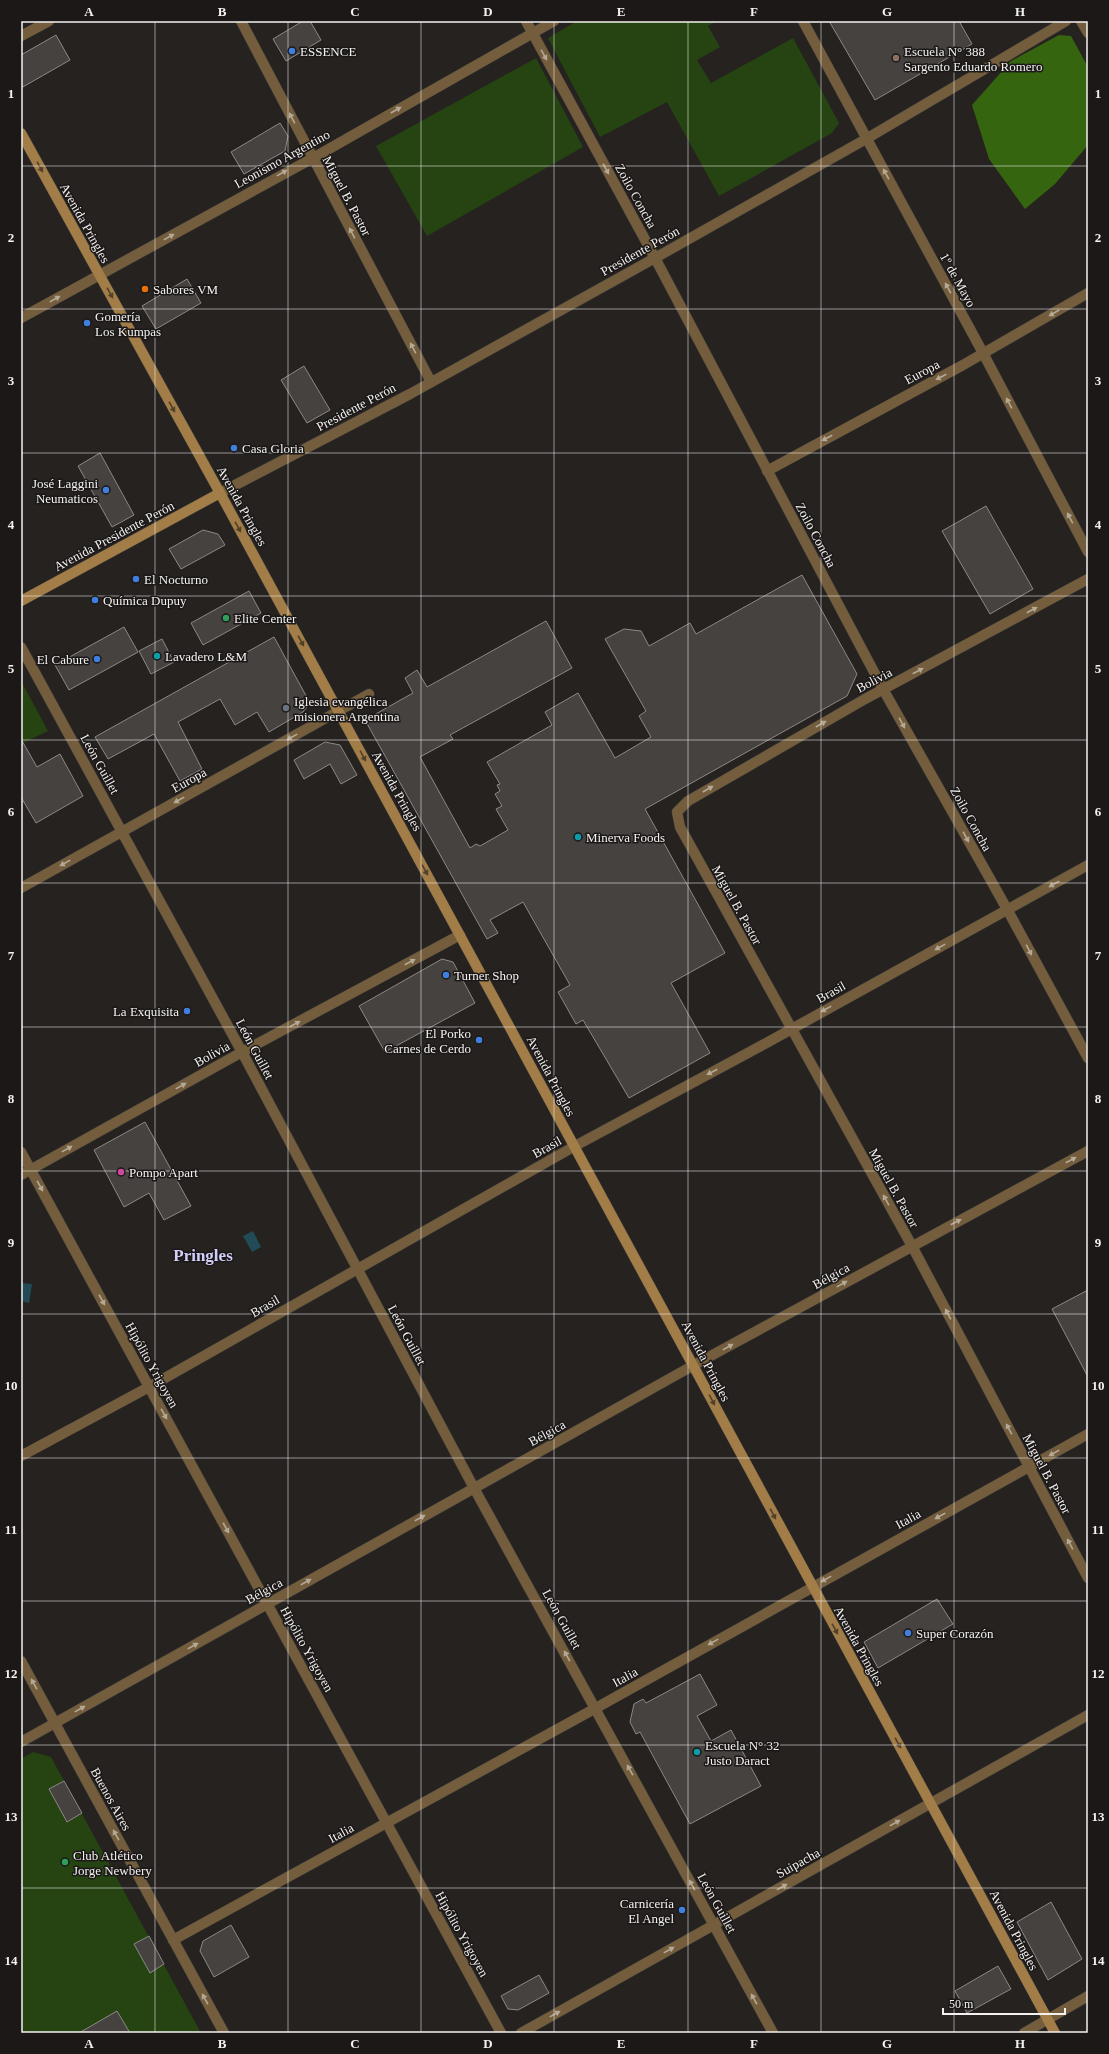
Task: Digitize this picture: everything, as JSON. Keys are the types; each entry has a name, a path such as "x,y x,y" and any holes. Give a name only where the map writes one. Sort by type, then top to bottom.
{"main road":[{"name":"Avenida Pringles","path":"21,133 220,493 1055,2033"},
{"name":"Avenida Presidente Perón","path":"21,601 220,493"}],"street":[{"path":"21,36 49,21"},
{"name":"Miguel B. Pastor","path":"241,21 431,382"},
{"name":"Zoilo Concha","path":"526,21 655,258 883,689 1007,909 1088,1058"},
{"name":"Leonismo Argentino","path":"21,318 100,276 288,170 313,158 554,21"},
{"name":"1º de Mayo","path":"803,21 983,353 1088,552"},
{"name":"Presidente Perón","path":"220,493 431,382 655,258 866,139 1066,21"},
{"path":"1081,21 1088,33"},
{"name":"Europa","path":"767,470 983,353 1088,293"},
{"name":"Bolivia","path":"677,812 688,800 883,689 1088,579"},
{"name":"León Guillet","path":"21,647 242,1052 474,1488 773,2033"},
{"name":"Europa","path":"21,888 369,694"},
{"name":"Miguel B. Pastor","path":"677,812 680,827 790,1029 912,1246 1088,1578"},
{"name":"Brasil","path":"21,1456 149,1387 575,1146 1088,865"},
{"name":"Bolivia","path":"21,1175 242,1052 460,935"},
{"name":"Bélgica","path":"21,1742 694,1365 1088,1151"},
{"name":"Hipólito Yrigoyen","path":"21,1152 502,2033"},
{"name":"Italia","path":"173,1940 596,1708 1088,1434"},
{"name":"Buenos Aires","path":"21,1661 224,2033"},
{"name":"Suipacha","path":"521,2033 1088,1715"},
{"path":"1024,2033 1088,1996"}],"green space":[{"path":"577,21 717,21 708,26 720,47 697,60 711,83 793,38 839,123 832,133 719,196 667,102 600,137 548,38"},
{"path":"1059,35 1071,36 1088,67 1088,145 1055,184 1025,209 989,159 972,105 1011,61"},
{"path":"536,58 583,147 427,236 376,146"},
{"path":"21,681 48,731 21,744"},
{"name":"Club Atlético Jorge Newbery","path":"33,1752 51,1757 201,2033 21,2033 21,1759"}],"water":[{"path":"253,1231 261,1247 252,1252 243,1236"},
{"path":"21,1283 32,1284 29,1303 21,1301"}],"building":[{"name":"ESSENCE","path":"303,21 310,21 321,40 286,61 273,39"},
{"name":"Escuela N° 388 Sargento Eduardo Romero","path":"829,21 959,21 972,44 875,100"},
{"path":"56,35 70,60 21,88 21,55"},
{"path":"280,123 288,136 285,151 244,174 231,152"},
{"path":"187,279 201,303 156,329 142,306"},
{"path":"304,366 330,410 307,423 281,380"},
{"name":"José Laggini Neumaticos","path":"100,453 134,515 112,527 78,466"},
{"path":"986,506 1033,589 990,614 942,531"},
{"path":"203,530 218,534 225,545 181,569 169,549"},
{"name":"Minerva Foods","path":"802,575 857,674 847,696 645,809 725,953 671,983 710,1053 629,1098 583,1020 576,1024 558,992 570,985 523,902 490,920 498,933 487,939 365,720 413,693 405,678 417,670 427,687 546,621 572,668 450,735 453,739 420,757 470,848 476,844 480,846 508,830 496,809 502,806 495,794 500,791 497,785 500,784 487,762 552,725 545,712 578,693 615,758 651,737 639,716 646,711 605,639 624,629 641,631 649,646 690,623 696,634"},
{"name":"Elite Center","path":"249,591 261,613 203,645 191,623"},
{"name":"El Cabure","path":"124,627 138,652 69,690 55,665"},
{"path":"274,637 310,703 303,712 269,732 257,712 235,725 220,699 178,722 202,769 180,781 154,734 108,759 95,737"},
{"name":"Lavadero L&M","path":"162,639 174,662 151,674 139,651"},
{"path":"21,739 37,767 60,754 83,796 36,823 21,797"},
{"path":"325,742 340,745 357,775 341,784 330,764 304,779 294,760"},
{"path":"442,959 453,962 475,1003 385,1052 359,1006"},
{"path":"145,1122 191,1206 164,1220 149,1193 124,1207 94,1150"},
{"path":"1088,1290 1088,1377 1052,1309"},
{"name":"Super Corazón","path":"937,1599 953,1624 878,1668 864,1642"},
{"name":"Escuela N° 32 Justo Daract","path":"700,1674 717,1705 697,1716 711,1741 731,1730 761,1786 690,1824 640,1732 636,1734 630,1722 634,1704 643,1699 646,1703"},
{"path":"64,1781 82,1813 67,1822 49,1789"},
{"path":"1051,1902 1082,1959 1048,1980 1017,1922"},
{"path":"231,1925 249,1957 214,1977 200,1951 203,1941"},
{"path":"149,1936 164,1964 150,1973 134,1944"},
{"path":"998,1966 1011,1989 967,2013 955,1991"},
{"path":"539,1975 549,1993 518,2010 508,2009 501,1996"},
{"path":"117,2011 130,2033 79,2033"}],"place":[{"name":"ESSENCE","path":"292,51"},
{"name":"Escuela N° 388 Sargento Eduardo Romero","path":"896,58"},
{"name":"Sabores VM","path":"145,289"},
{"name":"Gomería Los Kumpas","path":"87,323"},
{"name":"Casa Gloria","path":"234,448"},
{"name":"José Laggini Neumaticos","path":"106,490"},
{"name":"El Nocturno","path":"136,579"},
{"name":"Química Dupuy","path":"95,600"},
{"name":"Elite Center","path":"226,618"},
{"name":"Lavadero L&M","path":"157,656"},
{"name":"El Cabure","path":"97,659"},
{"name":"Iglesia evangélica misionera Argentina","path":"286,708"},
{"name":"Minerva Foods","path":"578,837"},
{"name":"Turner Shop","path":"446,975"},
{"name":"La Exquisita","path":"187,1011"},
{"name":"El Porko Carnes de Cerdo","path":"479,1040"},
{"name":"Pompo Apart","path":"121,1172"},
{"name":"Super Corazón","path":"908,1633"},
{"name":"Escuela N° 32 Justo Daract","path":"697,1752"},
{"name":"Club Atlético Jorge Newbery","path":"65,1862"},
{"name":"Carnicería El Angel","path":"682,1910"}],"district":[{"name":"Pringles","path":"203,1255"}]}
